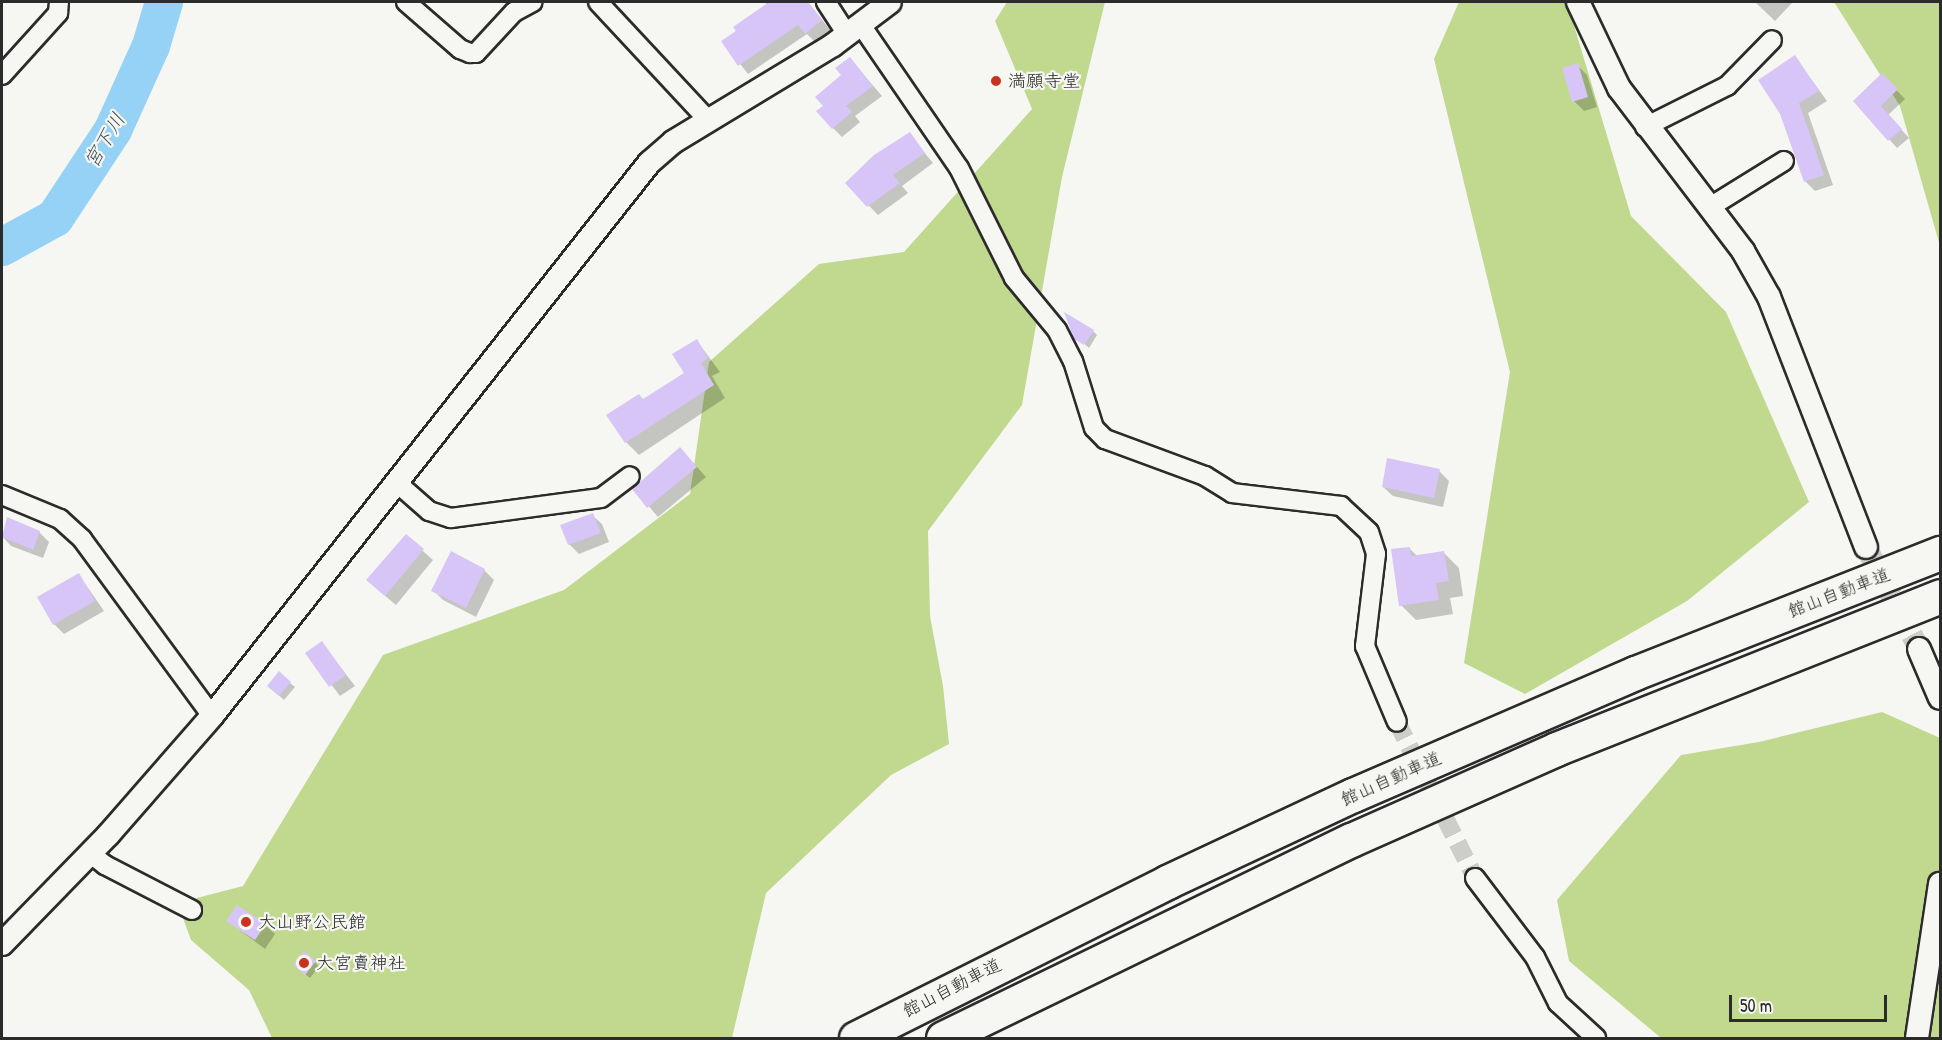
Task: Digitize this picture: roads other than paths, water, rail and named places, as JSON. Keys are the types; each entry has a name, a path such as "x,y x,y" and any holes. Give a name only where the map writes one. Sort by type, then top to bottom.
{"highway":[{"name":"館山自動車道","path":"856,1038 1156,886 1353,795 1635,673 1941,553"},
{"path":"943,1038 1362,835 1556,749 1941,596"}],"street":[{"path":"2,75 58,13 59,2"},
{"path":"406,2 460,49 476,53 514,12 533,2"},
{"path":"598,2 707,119"},
{"path":"826,2 854,29 959,168 1014,278 1057,330 1084,392 1094,428 1105,439 1205,476 1232,493 1341,506 1369,532 1376,554 1365,646 1397,722"},
{"path":"2,944 91,854 212,716 649,163 707,119 854,29 890,2"},
{"path":"1578,2 1618,88 1645,127 1743,251 1770,297 1866,547"},
{"path":"1645,127 1727,86 1772,40"},
{"path":"1710,207 1784,161"},
{"path":"396,482 429,511 451,518 601,498 630,476"},
{"path":"2,495 60,519 82,539 212,716"},
{"path":"1919,649 1941,698"},
{"path":"91,854 105,865 192,910"},
{"path":"1475,878 1535,957 1558,1003 1596,1038"},
{"path":"1917,1038 1941,884"}],"waterway":[{"name":"宮下川","path":"2,247 55,218 113,130 151,46 164,2"}],"tunnel":[{"path":"1866,547 1919,649"},
{"path":"1397,722 1475,878"}],"place":[{"name":"満願寺堂","path":"996,81"},
{"name":"大山野公民館","path":"246,922"},
{"name":"大宮賣神社","path":"304,963"}]}
